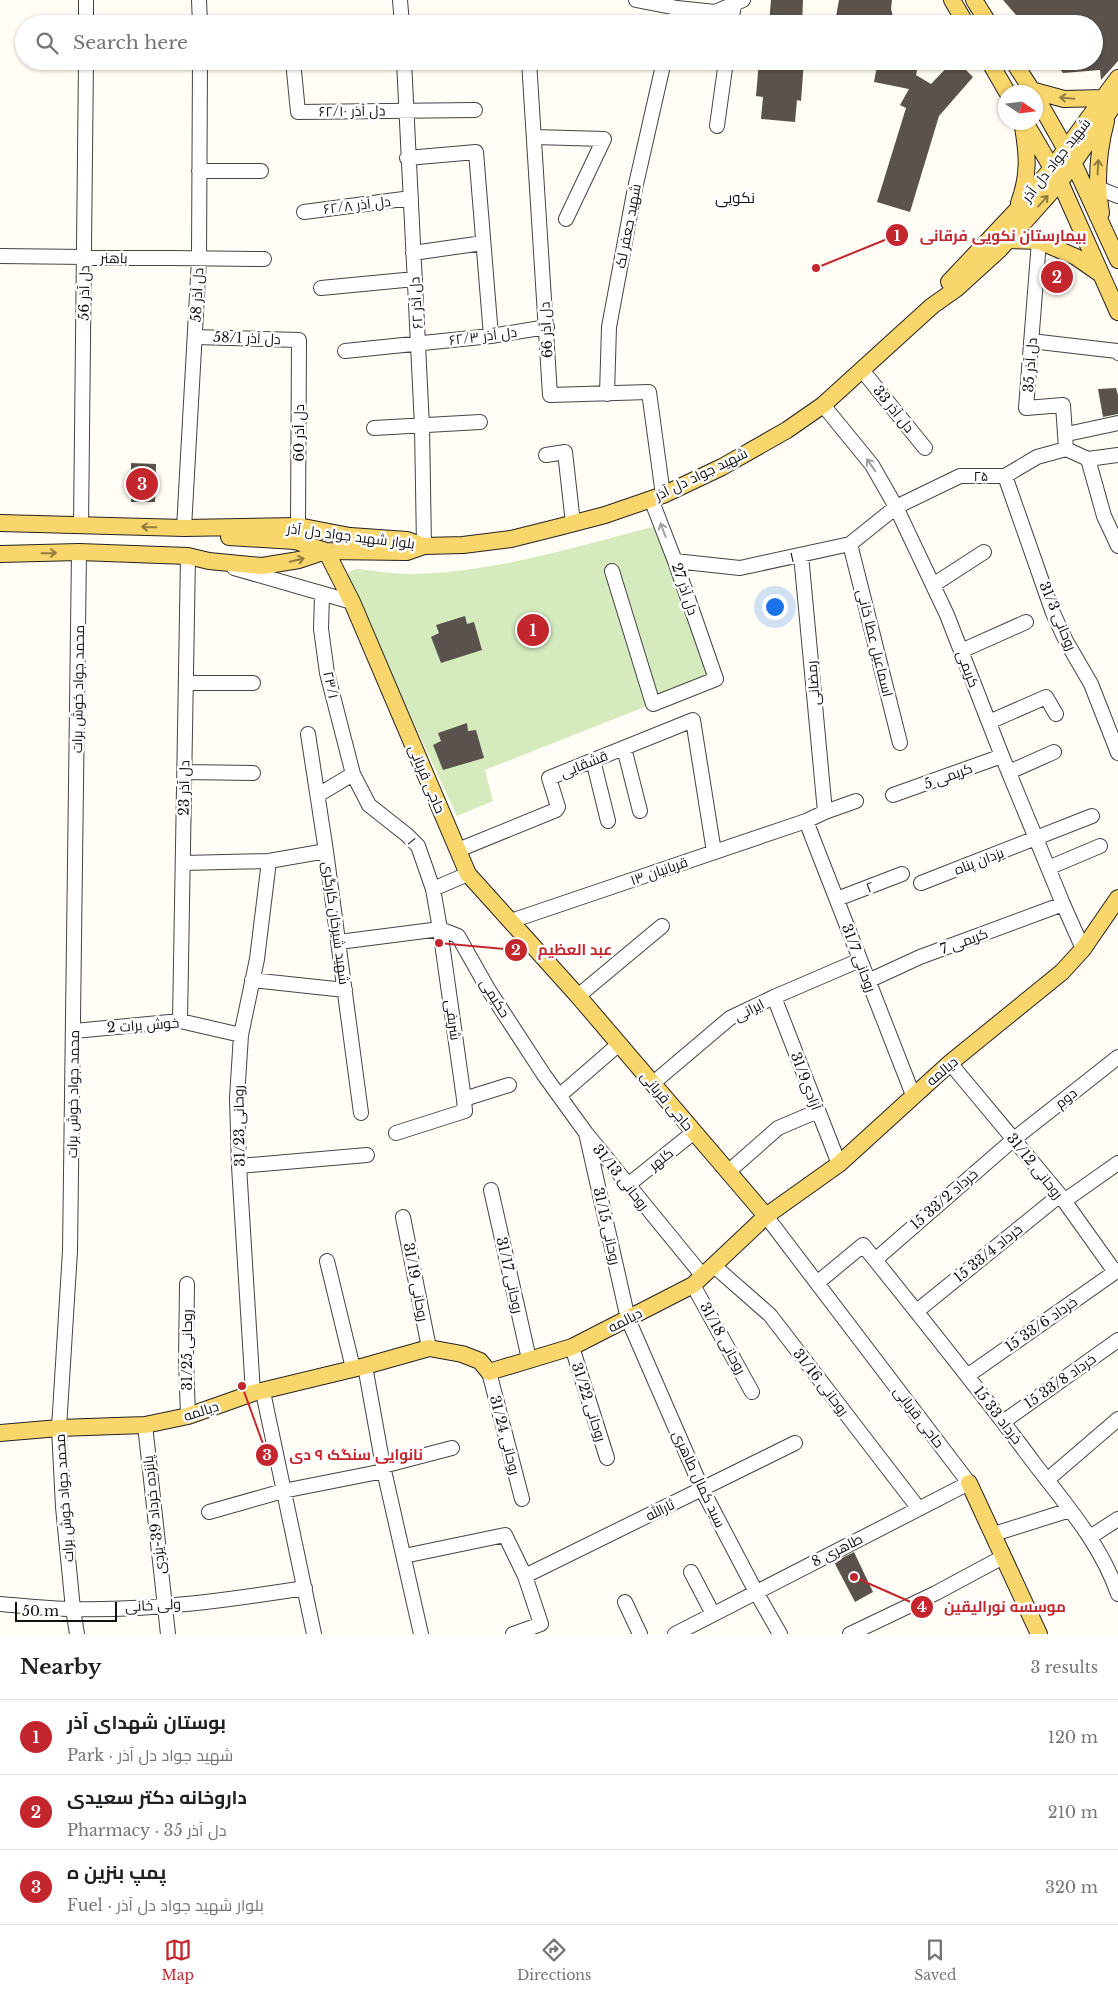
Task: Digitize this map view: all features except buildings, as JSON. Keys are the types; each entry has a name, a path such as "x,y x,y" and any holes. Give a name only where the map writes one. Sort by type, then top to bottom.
{"main road":[{"path":"952,0 961,15"},
{"path":"977,1 984,15"},
{"path":"994,70 1003,85"},
{"path":"1019,70 1028,85"},
{"name":"شهید جواد دل آذر","path":"424,546 463,545 511,539 604,515 657,497 722,467 779,435 823,405 932,306 956,289 1008,240 1069,155 1110,103 1118,78"},
{"path":"1043,95 1064,99 1110,103 1100,146 1098,188 1105,232"},
{"path":"1043,110 1069,155 1118,260"},
{"path":"1016,212 1024,190 1028,170 1025,130"},
{"path":"1029,130 1056,175 1100,274 1116,301"},
{"name":"شهید جواد دل آذر","path":"932,306 949,282 1016,212 1056,175"},
{"path":"1008,240 1039,241 1076,257 1100,274"},
{"name":"بلوار شهید جواد دل آذر","path":"0,523 184,528 298,526 350,536 407,540 424,546"},
{"path":"184,528 228,537 295,541 326,551"},
{"path":"262,539 269,542 273,548 273,556 269,562 262,566"},
{"name":"بلوار شهید جواد دل آذر","path":"0,554 79,552 188,556 209,561 262,566 299,560 326,551 407,552 424,546"},
{"name":"حاجی قربانی","path":"326,551 352,602 468,874 578,996 766,1216"},
{"name":"دیالمه","path":"0,1433 59,1428 145,1425 188,1416 258,1392 429,1348 462,1354 480,1361 489,1372 572,1347 628,1319 703,1275 766,1216 839,1164 950,1063 1062,972 1083,949 1118,898"},
{"name":"حاجی قربانی","path":"969,1483 1039,1634"}],"street":[{"path":"86,0 86,15"},
{"path":"199,0 200,15"},
{"path":"400,0 401,15"},
{"path":"636,0 677,8 704,5 715,12 738,2"},
{"path":"734,15 738,2"},
{"path":"675,15 677,8"},
{"name":"دل آذر 56","path":"81,526 86,70"},
{"name":"دل آذر 58","path":"184,528 199,259 200,70"},
{"name":"دل آذر ۶۲/۱۰","path":"294,70 298,112 475,110"},
{"name":"دل آذر ۶۲","path":"404,70 412,253 419,344 424,546"},
{"name":"دل آذر 66","path":"530,70 550,395 649,392 657,497"},
{"name":"شهید جعفر لک","path":"607,394 609,327 634,192 662,70"},
{"path":"717,126 725,70"},
{"path":"534,137 604,139 566,219"},
{"path":"408,158 476,152 491,336"},
{"path":"200,171 261,171"},
{"path":"1098,188 1118,196"},
{"name":"دل آذر ۶۲/۸","path":"304,212 411,198"},
{"name":"دل آذر 35","path":"1039,241 1026,408 1063,405 1067,434 1066,449"},
{"path":"412,253 483,243"},
{"name":"باهنر","path":"0,256 264,259"},
{"path":"320,288 415,279"},
{"name":"دل آذر ۶۲/۳","path":"345,351 491,336 547,327"},
{"name":"دل آذر 58/1","path":"195,336 299,340"},
{"name":"دل آذر 60","path":"298,526 299,340"},
{"path":"1032,341 1118,352"},
{"name":"دل آذر 33","path":"862,370 925,448"},
{"name":"کریمی","path":"823,405 872,466 896,506 947,615 1002,756 1083,949"},
{"path":"374,428 480,422"},
{"path":"1067,434 1118,423"},
{"path":"1066,449 1088,459 1118,455"},
{"name":"۲۵","path":"896,506 960,476 1005,476 1037,457 1066,449"},
{"path":"546,454 565,452 573,524"},
{"path":"1088,459 1104,516 1118,546"},
{"name":"روحانی 31/3","path":"1005,476 1053,613 1066,641 1112,722 1118,753"},
{"name":"دل آذر 27","path":"612,571 652,704 716,680 675,562 657,497"},
{"name":"۱","path":"675,562 740,568 850,544 896,506"},
{"name":"اسماعیل عطا خانی","path":"850,544 900,743"},
{"name":"محمد جواد خوش برات","path":"77,1634 63,1507 59,1428 70,1251 79,552"},
{"path":"933,585 984,552"},
{"name":"رمضانی","path":"801,554 825,812"},
{"name":"دل آذر 23","path":"180,1021 188,556"},
{"path":"209,561 352,602"},
{"name":"۲۳/۱","path":"322,594 321,629 327,673 353,774"},
{"path":"961,651 1026,622"},
{"path":"186,682 253,683"},
{"path":"989,722 1046,697 1056,714"},
{"name":"قشقایی","path":"458,850 556,810 558,807 548,778 690,720 694,721 714,852"},
{"name":"شهید شیرخان کارگری","path":"308,734 339,942 361,1113"},
{"path":"624,748 640,811"},
{"path":"1009,772 1054,752"},
{"name":"کریمی 5","path":"893,795 1002,756"},
{"path":"593,760 608,821"},
{"path":"185,772 253,773"},
{"path":"318,795 353,774"},
{"name":"۱","path":"353,774 369,805 418,846 433,889 440,929"},
{"name":"۱۳ قربانیان","path":"511,921 806,821 856,801"},
{"name":"یزدان پناه","path":"921,883 1092,816"},
{"name":"روحانی 31/7","path":"806,821 913,1095"},
{"path":"1048,868 1100,846"},
{"path":"183,863 269,861 326,852"},
{"name":"روحانی 31/23","path":"269,861 257,959 241,1035 237,1098 239,1166 258,1392 283,1491 314,1634"},
{"path":"433,889 468,874"},
{"name":"۲","path":"837,899 902,874"},
{"name":"کریمی 7","path":"868,981 920,957 1063,904"},
{"path":"578,996 662,926"},
{"path":"339,942 440,929"},
{"name":"حکیمی","path":"440,929 458,936 488,989 544,1075"},
{"name":"شریفی","path":"440,929 464,1105"},
{"name":"ایرانی","path":"652,1084 730,1018 860,960"},
{"path":"252,980 345,990"},
{"name":"آزادی31/9","path":"774,997 839,1164"},
{"name":"خوش برات 2","path":"74,1031 180,1021 241,1035"},
{"path":"559,1096 619,1044"},
{"name":"دوم","path":"1014,1139 1118,1057"},
{"name":"روحانی 31/12","path":"950,1063 1062,1198 1116,1271"},
{"name":"روحانی 31/13","path":"544,1075 586,1133 703,1275"},
{"path":"396,1133 509,1085"},
{"path":"728,1172 778,1128 818,1111"},
{"name":"کلهر","path":"628,1185 694,1132"},
{"name":"روحانی 31/15","path":"586,1133 628,1319"},
{"name":"15 خرداد 33/2","path":"875,1260 1014,1139"},
{"path":"239,1166 368,1156"},
{"name":"15 خرداد 33/4","path":"916,1311 1062,1198 1118,1162"},
{"name":"روحانی 31/17","path":"491,1190 529,1359"},
{"name":"حاجی قربانی","path":"766,1216 969,1483"},
{"name":"روحانی 31/19","path":"403,1217 429,1348"},
{"name":"15 خرداد 33","path":"817,1283 863,1245 1003,1422 1090,1536 1114,1569 1118,1594"},
{"path":"327,1261 359,1367 384,1468 421,1634"},
{"name":"15 خرداد 33/6","path":"967,1376 1116,1271"},
{"name":"روحانی 31/18","path":"703,1275 752,1392"},
{"name":"روحانی 31/16","path":"703,1275 770,1315 919,1509"},
{"name":"روحانی 31/25","path":"187,1284 186,1359 188,1416"},
{"name":"سید کمال طاهری","path":"628,1319 702,1489 780,1634"},
{"name":"15 خرداد 33/8","path":"1003,1422 1118,1340"},
{"name":"روحانی 31/22","path":"572,1347 607,1458"},
{"name":"روحانی 31/24","path":"489,1372 522,1499"},
{"path":"1047,1480 1118,1419"},
{"name":"پانزده خرداد 39-یزدی","path":"145,1425 168,1634"},
{"name":"ثارالله","path":"525,1576 795,1444"},
{"path":"209,1512 283,1491 384,1468 452,1448"},
{"name":"طاهری 8","path":"675,1634 969,1483"},
{"path":"994,1534 1070,1510"},
{"path":"1090,1536 1118,1519"},
{"path":"404,1556 505,1535 525,1576 541,1624 514,1634"},
{"path":"850,1634 936,1593 1003,1557"},
{"path":"691,1572 713,1614"},
{"name":"ولی خانی","path":"0,1604 73,1609 164,1605 213,1602 305,1588"},
{"path":"625,1602 640,1634"}],"green space":[{"path":"664,524 710,681 485,770 493,801 457,816 347,579 349,572 356,569 409,574 474,569 570,549"}],"place":[{"name":"بیمارستان نکویی فرقانی","path":"816,268"},
{"name":"داروخانه دکتر سعیدی","path":"1057,277"},
{"name":"پمپ بنزین ه","path":"142,484"},
{"name":"بوستان شهدای آذر","path":"533,630"},
{"name":"عبد العظيم","path":"439,943"},
{"name":"نانوایی سنگک ۹ دی","path":"242,1386"},
{"name":"موسسه نورالیقین","path":"854,1577"}],"district":[{"name":"نکویی","path":"735,198"}]}
